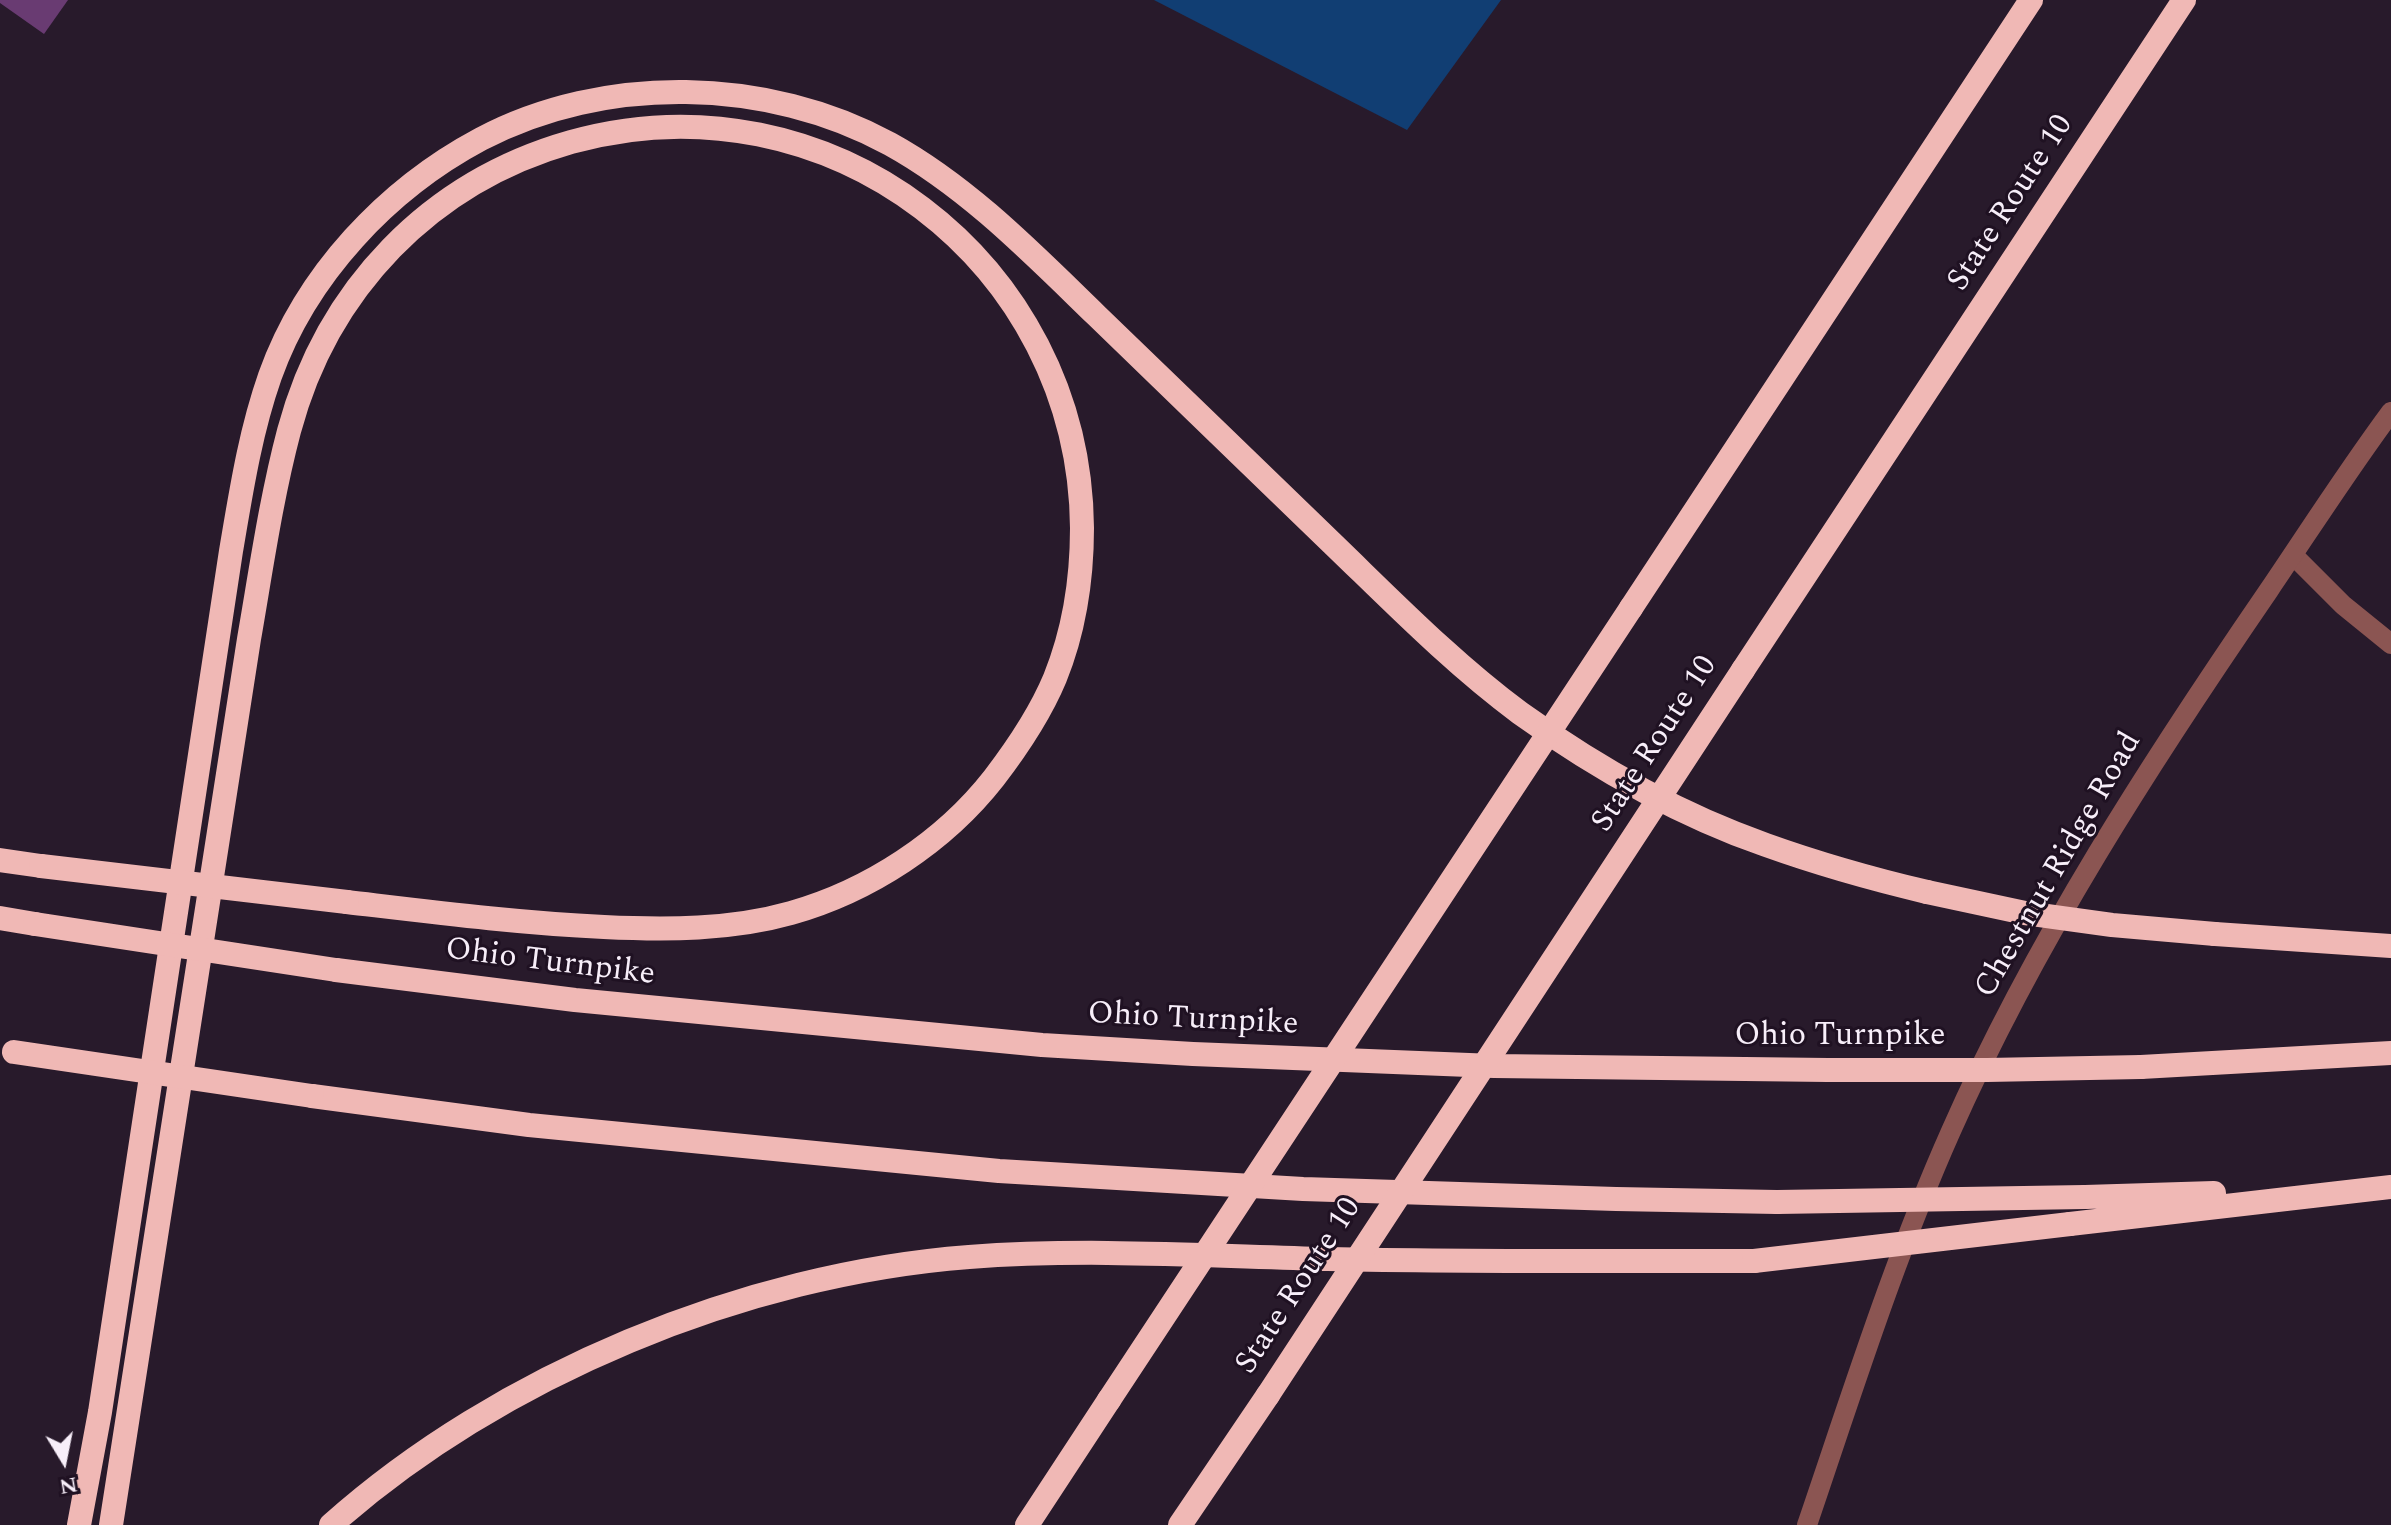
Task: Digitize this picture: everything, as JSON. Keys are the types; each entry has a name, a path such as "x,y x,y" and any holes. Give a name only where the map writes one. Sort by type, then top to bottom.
{"highway":[{"path":"1027,1525 2031,0"},
{"name":"State Route 10","path":"1180,1525 2184,0"},
{"path":"79,1525 100,1412 231,551 247,454 259,409 287,337 330,268 387,203 421,175 498,130 578,104 623,95 667,91 761,99 846,123 889,143 935,172 1021,243 1472,674 1518,711 1609,771 1668,802 1747,838 1816,863 2025,913 2112,925 2391,946"},
{"path":"0,860 41,866 347,902 516,922 663,929 737,924 788,914 870,881 947,828 981,794 1011,756 1055,678 1078,592 1082,504 1068,418 1035,339 1008,297 979,262 947,227 912,199 828,153 788,141 727,130 640,128 556,146 516,162 480,180 413,226 355,288 317,356 302,391 289,429 271,515 249,639 111,1525"},
{"name":"Ohio Turnpike","path":"0,918 336,970 575,1000 1042,1045 1193,1054 1652,1069 1987,1070 2141,1067 2391,1053"},
{"path":"7,1051 529,1125 999,1171 1303,1189 1777,1202 2085,1197 2391,1186"},
{"path":"331,1525 392,1475 439,1443 493,1409 602,1354 709,1310 762,1294 870,1270 964,1257 1095,1252 1406,1260 1754,1261 2391,1186"}],"street":[{"name":"Chestnut Ridge Road","path":"1807,1525 1877,1320 1930,1183 1951,1131 2022,983 2126,804 2391,412"},
{"path":"2293,555 2343,605 2391,644"}],"water":[{"path":"1154,0 1501,0 1407,130"}],"building":[{"path":"0,0 68,0 44,34"}]}
